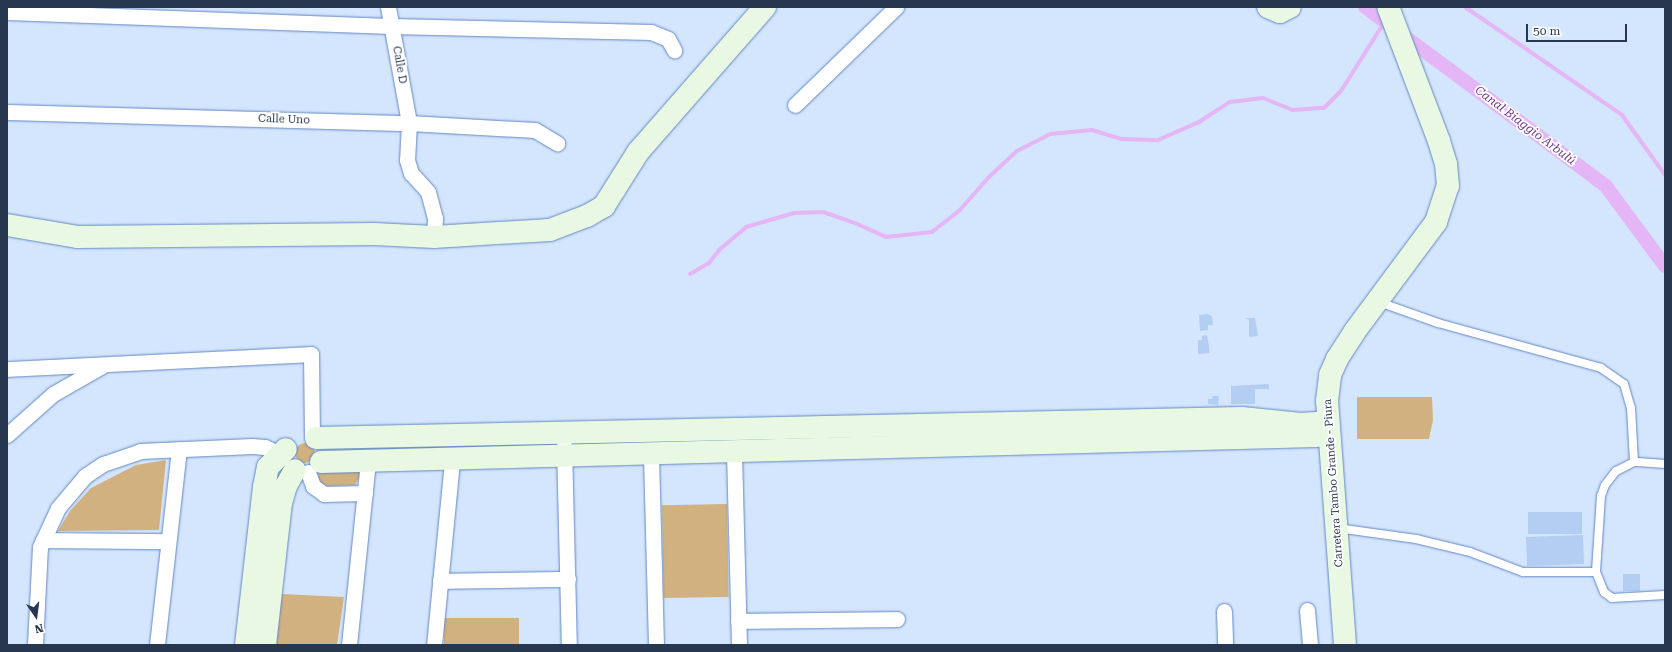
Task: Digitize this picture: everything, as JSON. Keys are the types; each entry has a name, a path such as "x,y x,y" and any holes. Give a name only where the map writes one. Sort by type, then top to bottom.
{"street":[{"name":"Calle D","path":"388,7 409,123 407,160 411,173 428,192 435,218 434,237"},
{"path":"7,226 77,237 374,234 434,237 550,230 587,216 604,206 638,152 765,7"},
{"path":"795,104 896,7"},
{"path":"1268,7 1280,12 1290,7"},
{"name":"Carretera Tambo Grande - Piura","path":"1345,645 1326,401 1330,375 1337,359 1355,331 1379,302 1436,222 1443,205 1448,186 1446,164 1432,119 1388,7"},
{"path":"7,12 391,26 555,27 651,32 668,39 674,50"},
{"name":"Calle Uno","path":"7,112 409,123 534,130 557,143"},
{"path":"7,369 310,354 314,437 323,448 308,468 286,486 281,503 265,645"},
{"path":"7,434 53,394 106,364"},
{"path":"246,645 264,487 268,467 283,451 288,443 298,435 314,437 1234,418 1301,424 1328,429"},
{"path":"283,451 287,461 308,468 368,462 1296,438 1328,429"},
{"path":"564,432 569,645"},
{"path":"35,645 40,547 65,497 91,472 118,458 140,451 252,446 283,451"},
{"path":"157,645 179,449"},
{"path":"734,453 739,645"},
{"path":"651,455 656,645"},
{"path":"434,645 452,460"},
{"path":"349,645 368,462"},
{"path":"308,468 313,486 324,494 365,493"},
{"path":"43,540 168,541"},
{"path":"440,581 568,579"},
{"path":"1307,610 1310,645"},
{"path":"1224,611 1225,645"},
{"path":"738,621 897,619"}],"lane":[{"path":"1379,302 1438,323 1601,368 1624,384 1631,408 1634,462"},
{"path":"1665,464 1634,462 1616,471 1601,496 1596,572 1604,592 1612,598 1665,594"},
{"path":"1337,528 1416,539 1470,552 1522,572 1596,572"}],"shaded area":[{"path":"1357,397 1432,397 1433,420 1429,439 1357,439"},
{"path":"305,443 312,446 315,453 312,460 305,463 298,460 295,453 298,446"},
{"path":"166,460 159,530 58,531 70,511 91,488 136,465"},
{"path":"323,470 359,471 361,474 355,485 329,486 319,483 317,476"},
{"path":"727,504 729,597 664,598 662,505"},
{"path":"282,594 344,597 337,645 276,645"},
{"path":"444,618 519,618 519,645 444,645"}],"building":[{"path":"1207,314 1212,316 1213,325 1208,325 1208,330 1200,331 1199,315"},
{"path":"1245,318 1255,318 1258,336 1249,337 1249,320"},
{"path":"1207,335 1210,353 1198,354 1198,340 1202,340 1202,336"},
{"path":"1269,384 1269,389 1255,389 1255,404 1231,404 1231,386"},
{"path":"1213,396 1219,396 1218,405 1208,404 1208,399 1212,399"},
{"path":"1528,512 1582,512 1582,534 1528,534"},
{"path":"1583,535 1584,564 1527,566 1526,537"},
{"path":"1623,574 1640,574 1640,591 1623,591"}],"waterway":[{"name":"Canal Biaggio Arbulú","path":"1365,7 1605,185 1665,266"},
{"path":"1465,7 1622,115 1665,175"},
{"path":"690,274 709,263 719,250 746,227 794,213 823,212 855,223 886,237 932,232 959,211 989,177 1017,151 1051,134 1092,130 1122,139 1158,140 1199,122 1230,102 1263,98 1293,110 1324,108 1341,91 1385,21"}]}
